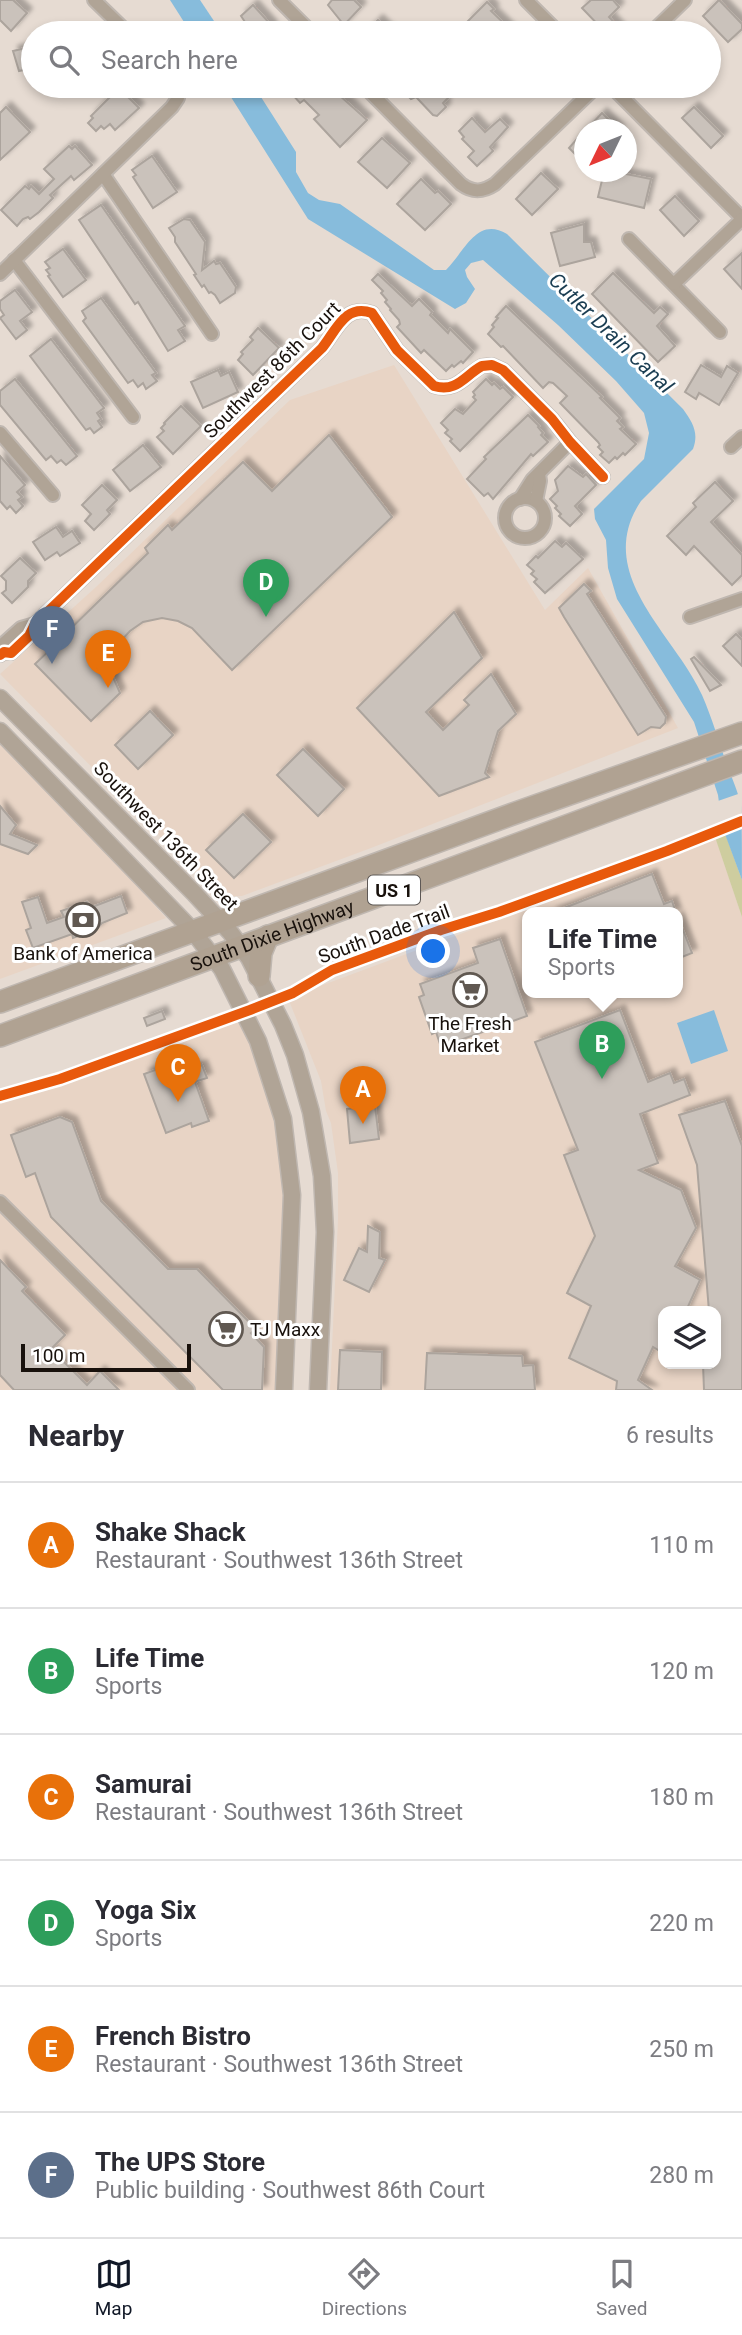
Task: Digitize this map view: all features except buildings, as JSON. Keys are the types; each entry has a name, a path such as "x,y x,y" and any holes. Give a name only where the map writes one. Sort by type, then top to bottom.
{"highway":[{"name":"South Dixie Highway","path":"0,1036 268,936 734,735"},
{"name":"South Dixie Highway","path":"0,1002 192,930 515,829 704,775 739,762"},
{"path":"259,976 261,953 268,936"}],"street":[{"path":"94,0 116,21"},
{"path":"279,0 300,21"},
{"path":"526,0 547,21"},
{"path":"663,21 685,0"},
{"path":"0,274 172,107 178,98"},
{"path":"376,98 461,184 477,191 486,190 495,184 585,98"},
{"path":"623,98 742,218 674,284"},
{"path":"103,174 212,334"},
{"path":"629,239 720,332"},
{"path":"14,260 133,417"},
{"name":"Southwest 86th Court","path":"2,654 2,645 21,628 35,624 322,348 348,314 357,310 372,313 397,350 438,388 459,384 482,366 498,367 552,419 603,477"},
{"path":"0,433 53,495"},
{"path":"732,447 742,437"},
{"path":"520,499 536,501 544,512 544,526 535,536 521,539 509,532 504,519 509,506 520,499 527,485 570,442"},
{"path":"536,501 539,474"},
{"path":"691,617 742,598"},
{"name":"Southwest 136th Street","path":"0,698 220,921 242,946 259,976 295,1055 311,1112 320,1163 325,1232 318,1390"},
{"path":"0,731 192,930 222,970 258,1041 283,1119 292,1195 284,1390"},
{"path":"0,1202 188,1390"}],"shaded area":[{"path":"394,365 545,610 588,568 678,728 242,896 219,896 0,674 96,587 290,400"},
{"path":"0,744 112,858 166,918 0,979"},
{"path":"716,839 742,917 742,1390 330,1390 338,1173 331,1123 321,1081 288,998 522,911 522,998 683,998 683,907 533,907"},
{"path":"231,1021 245,1025 261,1061 287,1168 279,1390 0,1390 0,1102"}],"green space":[{"path":"724,830 742,880 742,917 714,834"}],"water":[{"path":"170,0 200,0 214,21 183,21"},
{"path":"232,98 262,98 296,152 296,172 308,193 319,200 340,204 434,270 446,270 480,232 487,229 507,234 687,414 695,433 693,449 641,501 628,528 626,554 632,578 643,602 690,672 702,695 737,790 741,805 742,880 722,826 718,795 694,722 617,599 608,568 606,540 595,519 594,509 644,459 649,433 644,413 616,381 558,325 483,260 471,263 465,270 475,289 466,303 455,309 308,219"},
{"path":"714,1010 728,1051 691,1064 677,1023"}],"pier":[{"path":"741,793 742,823 722,830 715,802"}],"cycle path":[{"path":"0,655 4,652 11,653 29,636 35,624 322,348 342,320 355,312 372,313 397,350 434,386 442,388 455,385 482,366 492,365 503,370 552,419 603,477"},
{"name":"South Dade Trail","path":"0,1096 60,1079 250,1010 293,993 332,970 667,851 742,821"}],"place":[{"name":"Yoga Six","path":"266,617"},
{"name":"The UPS Store","path":"52,664"},
{"name":"French Bistro","path":"108,688"},
{"name":"Bank of America","path":"83,920"},
{"name":"The Fresh Market","path":"470,990"},
{"name":"Life Time","path":"602,1079"},
{"name":"Samurai","path":"178,1102"},
{"name":"Shake Shack","path":"363,1124"},
{"name":"TJ Maxx","path":"226,1329"}],"water label":[{"name":"Cutler Drain Canal","path":"611,333"}]}
